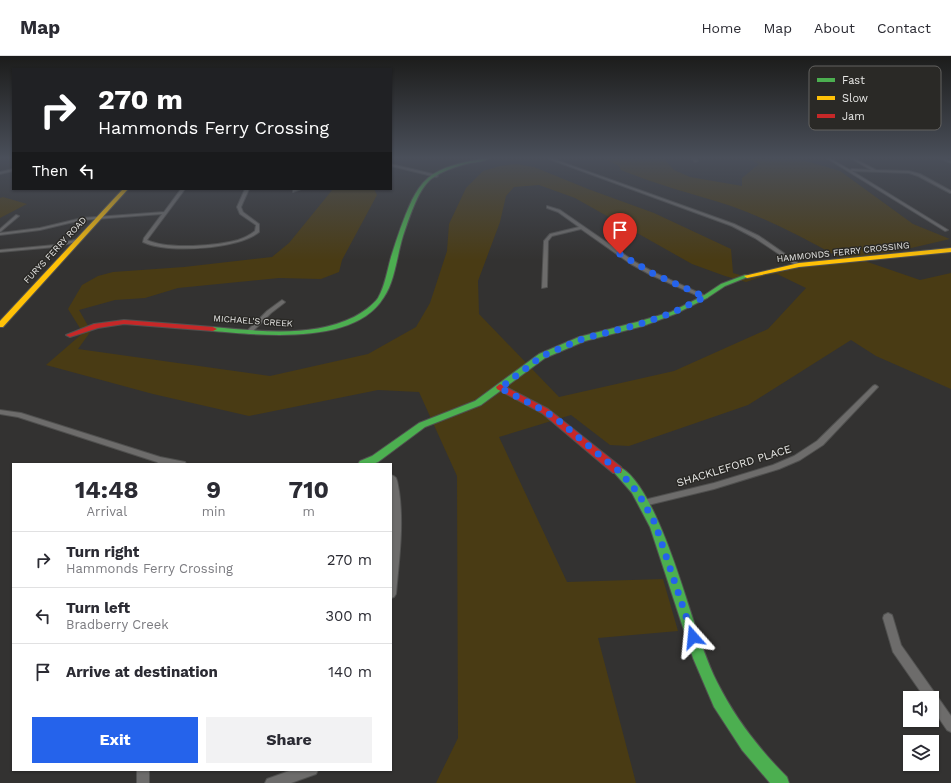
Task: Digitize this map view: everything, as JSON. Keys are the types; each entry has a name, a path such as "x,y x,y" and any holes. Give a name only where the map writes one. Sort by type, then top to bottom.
{"street":[{"name":"FURYS FERRY ROAD","path":"0,325 122,193"},
{"path":"180,193 162,214 145,241 152,245 180,247 237,242 252,235 257,232 259,228 258,225 242,213 239,207 245,193"},
{"name":"MICHAEL'S CREEK","path":"70,335 97,326 124,322 278,334 298,334 328,328 347,322 374,307 383,296 402,230 419,193"},
{"path":"643,193 698,211 733,225 757,237 799,266"},
{"path":"887,193 946,230"},
{"path":"548,207 559,211 633,262 654,274 705,297"},
{"path":"0,233 40,229 72,221 162,214"},
{"path":"0,233 17,216"},
{"path":"544,287 546,241 551,235 583,227"},
{"path":"0,251 55,246 78,240"},
{"name":"HAMMONDS FERRY CROSSING","path":"377,462 422,425 478,403 542,356 582,339 640,324 672,313 705,297 723,285 749,275 799,266 951,250"},
{"path":"250,331 269,312 282,302"},
{"name":"SHACKLEFORD PLACE","path":"644,503 714,486 776,467 802,456 820,443 875,387"},
{"path":"500,388 545,411 574,433 621,473 631,484 655,523 705,671 716,695 747,746 763,766 781,783"},
{"path":"0,412 19,415 162,462 172,463"},
{"path":"392,479 397,499 392,578"},
{"path":"888,618 897,648 927,691"},
{"path":"939,708 951,726"},
{"path":"143,771 143,783"},
{"path":"271,783 309,771"}],"shaded area":[{"path":"330,193 376,193 377,195 342,260 339,272 321,279 279,278 178,288 145,298 115,300 79,310 91,331 78,349 270,376 368,354 416,327 430,303 447,251 449,224 464,193 509,193 506,196 500,222 478,281 479,314 559,397 674,371 768,329 806,288 777,274 767,275 746,282 692,264 575,198 561,193 599,193 654,213 731,249 733,273 740,275 842,259 760,217 731,206 688,193 870,193 913,224 950,239 894,252 853,257 920,280 951,273 951,389 876,356 851,340 748,405 629,446 610,445 571,415 499,437 567,582 663,579 678,631 598,638 636,783 436,783 458,738 457,476 419,392 378,390 249,416 153,394 46,365 83,333 68,309 82,285 98,276 113,272 184,267 272,257 289,243"},
{"path":"3,197 27,204 0,218 0,198"}],"traffic: fast":[{"path":"213,329 297,333 319,331 339,326 358,318 374,306 384,292 407,219 419,193"},
{"path":"365,463 375,459 422,425 478,403 542,356 582,339 640,324 673,313 705,297 723,285 747,276"},
{"path":"617,470 636,490 656,527 700,658 712,686 737,731 747,745 781,783"}],"traffic: slow":[{"path":"0,325 122,193"},
{"path":"747,276 799,265 951,250"}],"traffic: jam":[{"path":"70,335 97,326 124,322 213,329"},
{"path":"500,387 545,411 617,470"}],"route":[{"path":"620,254 654,274 705,297 672,313 640,324 582,339 542,356 500,388 545,411 559,421 621,473 638,493 655,523 693,637"}]}
